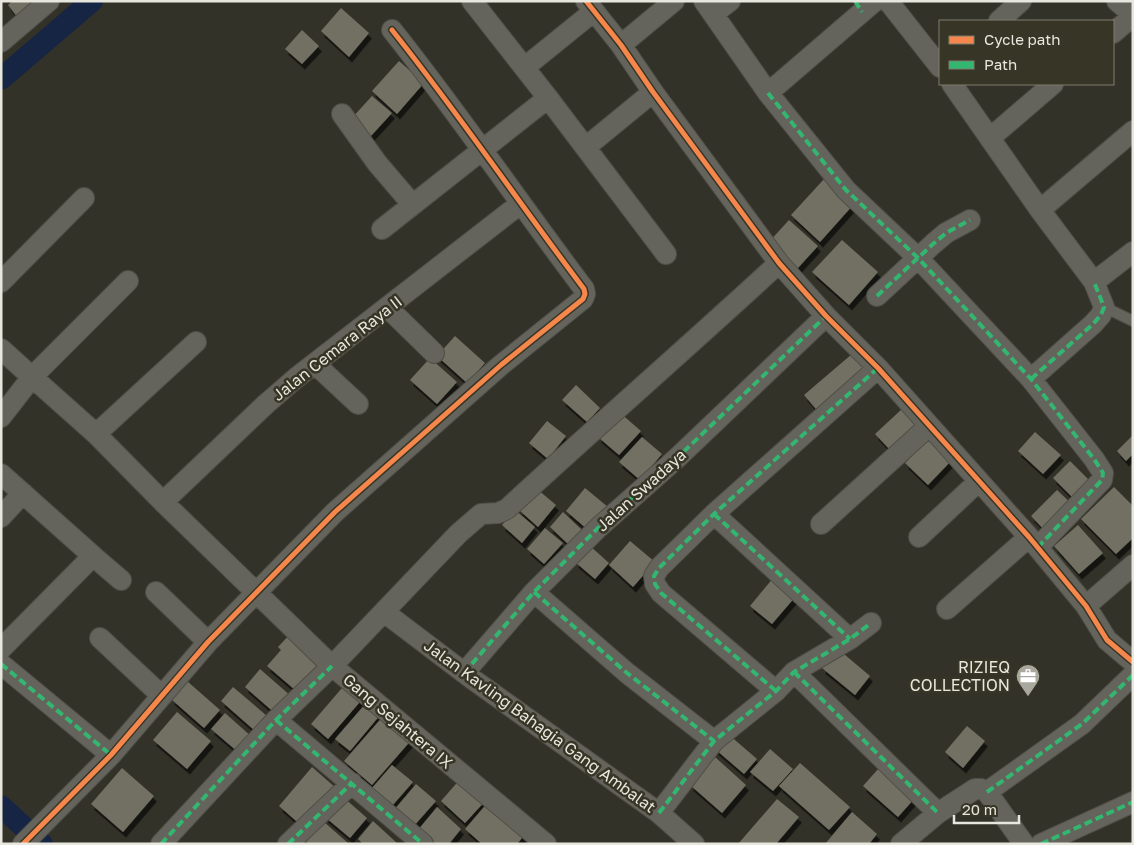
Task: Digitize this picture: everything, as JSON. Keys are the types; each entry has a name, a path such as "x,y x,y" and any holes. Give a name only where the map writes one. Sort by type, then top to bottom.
{"street":[{"path":"2,39 49,1"},
{"path":"472,1 586,146 666,254"},
{"path":"621,45 674,1"},
{"path":"730,1 709,8 768,93 846,190 918,258 1031,379 1103,473 1102,480 1034,542 947,609"},
{"path":"768,93 875,1"},
{"path":"888,1 939,66"},
{"path":"1000,20 1022,1"},
{"path":"1114,32 1133,15 1118,1"},
{"path":"525,67 589,6 621,45 653,92 779,263 826,316 878,368 1034,542 1086,606 1106,640 1133,662"},
{"path":"30,836 111,755 208,642 335,512 501,365 583,299 584,289 520,204 435,84 392,30"},
{"path":"953,85 1040,210 1094,282 1104,307 1100,316 1093,324 1031,379"},
{"path":"990,138 1052,85"},
{"path":"586,146 653,92"},
{"path":"382,229 548,98"},
{"path":"342,114 377,163 412,204"},
{"path":"1040,210 1133,130"},
{"path":"1,282 84,198"},
{"name":"Jalan Cemara Raya II","path":"163,502 266,404 520,204"},
{"path":"877,296 946,233 970,220"},
{"path":"1094,282 1133,252"},
{"path":"161,844 276,720 332,666 458,534 481,514 498,513 507,509 614,410 708,329 779,263"},
{"path":"1,417 32,377 128,281"},
{"path":"388,308 434,353"},
{"name":"Jalan Swadaya","path":"464,673 534,592 598,528 677,458 826,316"},
{"path":"96,434 196,342"},
{"name":"Gang Sejahtera IX","path":"1,349 96,434 163,502 332,666 546,844"},
{"path":"315,364 358,404"},
{"path":"776,691 661,592 654,576 659,568 714,514 878,368"},
{"path":"821,524 930,426"},
{"path":"1,474 121,580"},
{"path":"920,537 979,481"},
{"path":"1,517 23,493"},
{"path":"714,514 850,639"},
{"path":"1,649 93,556"},
{"path":"1086,606 1133,565"},
{"path":"156,592 208,642"},
{"path":"534,592 627,673 714,741"},
{"name":"Jalan Kavling Bahagia Gang Ambalat","path":"384,612 464,673 659,813 694,844"},
{"path":"659,813 714,741 776,691 794,672 850,639 871,623"},
{"path":"100,638 162,696"},
{"path":"1,664 111,755"},
{"path":"794,672 938,813"},
{"path":"987,792 1082,724 1133,675"},
{"path":"276,720 420,843"},
{"path":"288,844 352,783"},
{"path":"901,844 938,813 975,789 987,792 1024,844"},
{"path":"1041,844 1133,802"}],"lane":[{"path":"1104,307 1133,321"}],"building":[{"path":"12,1 33,1 18,18 8,5"},
{"path":"341,8 369,33 349,57 321,31"},
{"path":"302,30 319,46 302,64 285,49"},
{"path":"399,61 424,83 397,114 372,91"},
{"path":"372,96 392,113 370,137 351,119"},
{"path":"825,178 854,204 820,242 791,215"},
{"path":"789,220 818,246 797,269 768,243"},
{"path":"842,240 878,272 849,305 812,272"},
{"path":"455,336 485,363 467,383 437,356"},
{"path":"852,354 869,373 821,415 804,395"},
{"path":"430,358 457,382 437,404 410,380"},
{"path":"576,385 600,408 587,422 562,400"},
{"path":"902,409 919,427 892,452 875,434"},
{"path":"619,412 641,431 619,455 598,437"},
{"path":"547,421 566,436 548,459 529,443"},
{"path":"1035,432 1061,455 1043,474 1018,451"},
{"path":"1133,435 1133,454 1126,461 1117,451"},
{"path":"642,437 662,454 640,480 619,462"},
{"path":"929,438 952,460 928,485 905,463"},
{"path":"1070,461 1095,486 1078,503 1053,478"},
{"path":"1114,487 1133,506 1133,538 1116,554 1081,519"},
{"path":"585,488 608,507 588,530 566,511"},
{"path":"537,489 556,505 538,527 519,510"},
{"path":"1057,490 1075,507 1048,534 1031,516"},
{"path":"515,510 535,527 522,543 502,525"},
{"path":"563,512 582,530 569,545 550,527"},
{"path":"1078,525 1103,553 1079,574 1054,546"},
{"path":"545,528 563,543 544,564 527,549"},
{"path":"630,541 655,562 633,587 609,565"},
{"path":"589,545 609,563 595,579 575,562"},
{"path":"774,577 796,596 772,624 750,606"},
{"path":"292,632 328,663 301,695 267,666 281,650 278,647"},
{"path":"838,649 870,676 855,695 822,668"},
{"path":"260,669 292,697 277,715 245,687"},
{"path":"187,681 220,710 204,728 171,699"},
{"path":"348,681 365,696 328,739 311,724"},
{"path":"233,687 267,716 254,730 221,701"},
{"path":"367,702 381,714 350,751 335,739"},
{"path":"177,712 211,741 187,769 153,740"},
{"path":"225,713 252,737 238,752 211,729"},
{"path":"386,713 414,737 372,785 344,761"},
{"path":"967,726 985,741 963,768 945,752"},
{"path":"728,734 757,759 744,774 715,749"},
{"path":"770,749 793,769 773,791 750,772"},
{"path":"715,757 746,785 722,813 690,785"},
{"path":"800,763 850,807 829,830 779,786"},
{"path":"392,765 413,782 392,806 372,788"},
{"path":"312,767 337,789 303,827 279,806"},
{"path":"122,768 154,796 123,832 91,804"},
{"path":"879,768 914,799 898,817 863,786"},
{"path":"462,777 487,799 465,823 441,801"},
{"path":"416,784 436,801 413,827 394,810"},
{"path":"343,797 367,818 350,838 325,817"},
{"path":"777,799 799,817 776,844 738,844"},
{"path":"490,800 527,832 517,844 482,844 465,829"},
{"path":"437,807 461,829 449,844 434,844 418,830"},
{"path":"852,812 877,834 869,844 825,844"},
{"path":"373,821 398,844 363,844 358,839"},
{"path":"324,822 348,843 309,844 306,842"}],"waterway":[{"path":"1,79 92,1"},
{"path":"1,806 42,844"}],"marked path":[{"path":"855,1 862,12"},
{"path":"768,93 846,190 918,258 1031,379 1103,473 1102,480 1038,547"},
{"path":"877,296 946,233 970,220"},
{"path":"1031,379 1101,315 1104,307 1094,282"},
{"path":"464,673 534,592 598,528 677,458 826,316"},
{"path":"776,691 661,593 655,584 654,576 659,568 714,514 878,368"},
{"path":"714,514 850,639"},
{"path":"534,592 627,673 714,741"},
{"path":"659,813 714,741 776,691 794,672 850,639 871,623"},
{"path":"1,664 111,755"},
{"path":"161,844 276,720 332,666"},
{"path":"794,672 938,813"},
{"path":"987,792 1082,724 1133,675"},
{"path":"276,720 423,844"},
{"path":"288,844 352,783"},
{"path":"1041,844 1133,802"}],"cycle path":[{"path":"586,1 621,45 653,92 779,263 826,316 878,368 1029,537 1086,606 1107,640 1133,662"},
{"path":"23,844 111,755 208,642 335,512 501,365 583,299 584,289 392,30"}],"place":[{"name":"RIZIEQ COLLECTION","path":"1028,697"}]}
